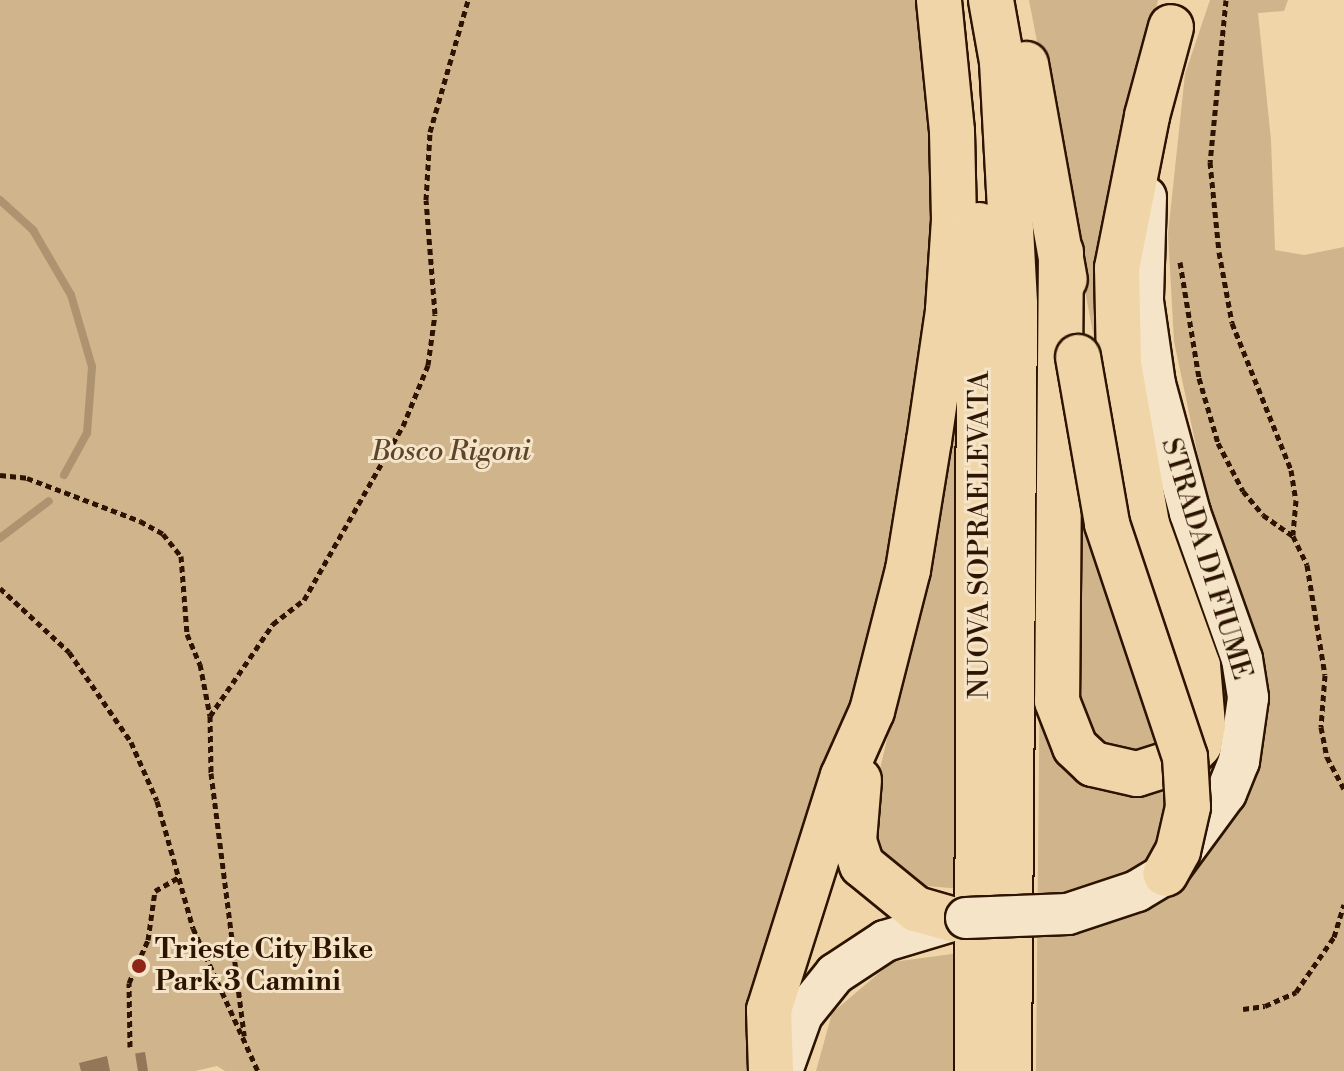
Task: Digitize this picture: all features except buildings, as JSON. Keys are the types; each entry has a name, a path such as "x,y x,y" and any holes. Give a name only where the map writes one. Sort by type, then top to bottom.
{"highway":[{"path":"939,0 952,131 948,310 908,570 872,711 853,815 862,865 916,909 959,918"},
{"name":"NUOVA SOPRAELEVATA","path":"955,0 979,190 977,1071"},
{"name":"NUOVA SOPRAELEVATA","path":"991,0 1002,62 1015,304 1009,1071"},
{"path":"1009,0 1061,252 1107,524 1185,757 1188,807 1178,851 1165,874"},
{"path":"1061,252 1057,701 1063,724 1084,755 1114,771 1137,774 1187,758 1199,745 1203,725 1198,666 1147,524 1119,363 1117,268 1147,116 1173,14"},
{"path":"771,1071 769,1010 843,776 872,711"}],"main road":[{"name":"STRADA DI FIUME","path":"782,1071 802,1015 835,974 885,941 959,918 1068,914 1137,891 1165,874 1201,833 1226,793 1239,761 1248,698 1242,659 1178,474 1155,384 1143,288 1148,178 1173,14"}],"path":[{"path":"210,716 273,624 304,600 403,426 428,365 435,314 426,200 430,132 468,0"},
{"path":"1226,0 1210,162 1219,252 1232,323 1291,470 1296,500 1293,536"},
{"path":"1180,254 1194,351 1218,443 1243,491 1263,515 1293,536 1307,565 1325,675 1321,727 1327,757 1344,789"},
{"path":"0,475 27,478 163,534 181,556 187,634 200,664 210,716 211,773 244,1036"},
{"path":"0,588 69,652 131,742 147,771 193,928 258,1071"},
{"path":"130,1047 129,983 148,940 155,891 179,877"},
{"path":"1243,1009 1265,1006 1296,992 1334,937 1344,904"}],"green space":[{"name":"Bosco Rigoni","path":"0,0 915,0 932,88 935,149 928,276 898,519 871,649 755,1071 225,1071 217,1066 195,1071 0,1071"},
{"path":"1029,0 1158,0 1111,215 1186,728 1147,756 1103,751 1072,708 1078,357 1097,353"},
{"path":"1210,0 1288,0 1284,11 1258,13 1271,140 1275,250 1304,255 1344,247 1344,1071 1036,1071 1040,656 1050,722 1168,781 1155,478 1201,470 1174,341 1168,234 1185,74"},
{"path":"958,361 962,889 915,885 893,873 875,845 871,808 922,589"},
{"path":"960,953 958,1071 816,1071 832,1013 892,962"}],"waterway":[{"path":"0,200 33,230 71,295 92,367 87,433 64,475"},
{"path":"0,538 49,501"}],"place":[{"name":"Trieste City Bike Park 3 Camini","path":"139,966"}]}
